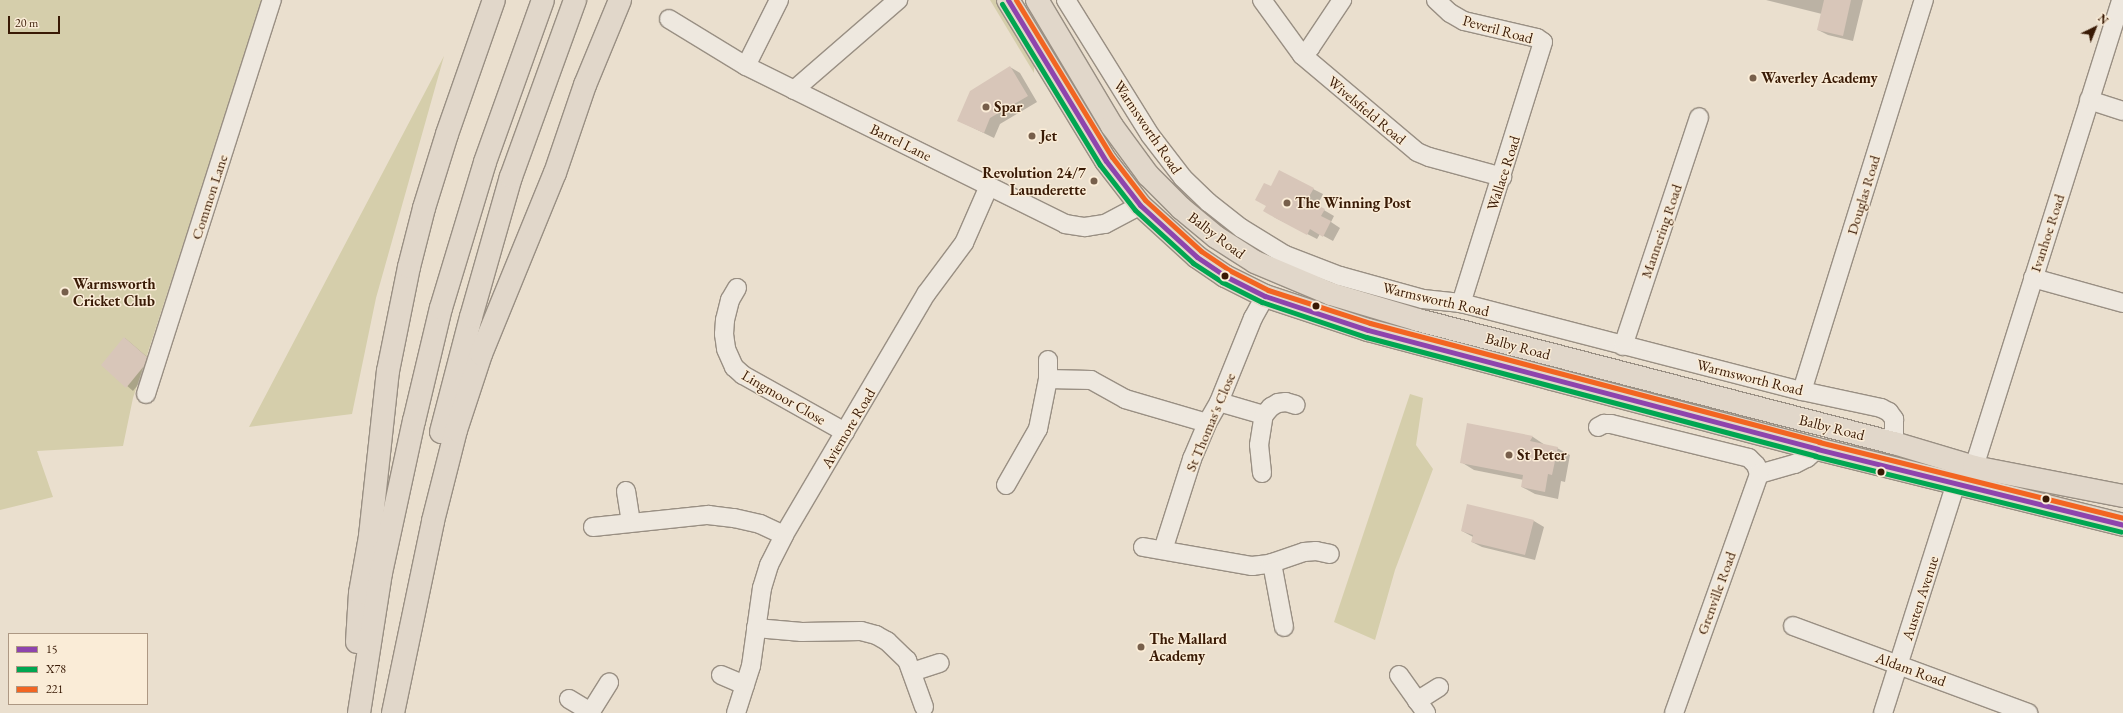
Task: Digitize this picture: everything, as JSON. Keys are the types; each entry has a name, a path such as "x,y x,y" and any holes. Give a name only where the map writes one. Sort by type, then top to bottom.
{"main road":[{"path":"354,713 360,593 370,536 388,371 409,267 424,208 447,134 494,0"},
{"path":"359,713 381,573 414,421 441,308 485,162 542,0"},
{"path":"392,713 400,643 416,552 443,424 511,177 575,0"},
{"path":"392,713 433,521 456,430 481,354 555,173 586,85 620,0"},
{"name":"Balby Road","path":"1008,0 1106,161 1140,205 1197,257 1225,276 1265,296 1368,330 1817,448 2123,525"},
{"name":"Balby Road","path":"1037,0 1112,126 1148,175 1181,208 1216,237 1254,262 1331,294 1412,318 1894,442 1974,467 2123,496"}],"street":[{"name":"Common Lane","path":"146,394 272,0"},
{"path":"746,66 779,0"},
{"path":"794,90 898,0"},
{"name":"Warmsworth Road","path":"1066,0 1150,135 1183,178 1208,202 1241,228 1285,255 1327,271 1423,298 1461,304 1802,391 1881,408 1889,412 1894,419 1894,442"},
{"name":"Wivelsfield Road","path":"1262,0 1302,55 1417,152 1429,157 1502,176"},
{"path":"1302,55 1310,48 1342,0"},
{"name":"Peveril Road","path":"1436,0 1450,13 1464,21 1537,38 1543,42"},
{"name":"Douglas Road","path":"1802,391 1924,0"},
{"name":"Ivanhoe Road","path":"1974,467 2121,0"},
{"name":"Barrel Lane","path":"669,19 746,66 1065,224 1078,226 1105,224 1140,205"},
{"name":"Wallace Road","path":"1461,304 1543,42"},
{"path":"2089,100 2123,111"},
{"name":"Mannering Road","path":"1623,346 1699,117"},
{"name":"Aviemore Road","path":"736,713 752,666 762,588 769,565 784,535 926,294 964,243 989,186"},
{"path":"2033,278 2123,304"},
{"name":"Lingmoor Close","path":"737,288 730,300 725,320 724,334 726,349 734,367 743,375 845,432"},
{"name":"St Thomas's Close","path":"1163,550 1192,459 1207,423 1219,402 1253,318 1265,296"},
{"path":"1006,485 1038,429 1048,379 1048,360"},
{"path":"1048,379 1091,380 1125,399 1207,423"},
{"path":"1219,402 1264,416"},
{"path":"1262,473 1259,445 1264,416 1271,407 1278,403 1286,402 1296,405"},
{"path":"1598,427 1604,424 1611,424 1749,458 1756,465 1759,474 1795,464 1807,458 1817,448"},
{"name":"Grenville Road","path":"1674,713 1759,474"},
{"name":"Austen Avenue","path":"1883,713 1956,483"},
{"path":"626,492 631,523"},
{"path":"593,527 708,515 734,518 760,524 784,535"},
{"path":"1143,547 1252,566 1272,563 1304,552 1316,551 1330,554"},
{"path":"1272,563 1284,627"},
{"name":"Aldam Road","path":"1793,626 2028,713"},
{"path":"756,628 817,632 861,631 887,641 907,660 924,707"},
{"path":"912,672 940,663"},
{"path":"721,675 745,685"},
{"path":"1399,675 1421,707 1439,687"},
{"path":"569,699 590,713 608,682"}],"shaded area":[{"path":"0,0 263,0 133,398 123,446 37,451 53,497 0,510"},
{"path":"990,0 998,0 1034,60 1034,73"},
{"path":"444,56 376,298 352,414 249,427"},
{"path":"1410,394 1423,398 1416,445 1433,469 1395,570 1375,640 1334,622"}],"building":[{"path":"1824,0 1851,0 1843,36 1817,30"},
{"name":"Spar","path":"1010,66 1028,96 990,118 984,133 957,121 970,91"},
{"name":"The Winning Post","path":"1279,170 1314,188 1307,200 1325,209 1321,216 1331,221 1323,237 1310,229 1307,235 1277,219 1263,211 1266,206 1255,200 1264,183 1271,186"},
{"path":"124,337 147,357 144,366 126,388 101,365"},
{"name":"St Peter","path":"1467,423 1533,436 1530,441 1558,447 1552,475 1548,474 1545,492 1521,487 1523,475 1460,463"},
{"path":"1467,504 1534,520 1525,555 1471,542 1473,535 1461,531"}],"transit line":[{"name":"15","path":"1008,0 1106,161 1140,205 1197,257 1225,276 1265,296 1368,330 1817,449 2123,525"},
{"name":"221","path":"1016,0 1112,157 1145,200 1201,251 1229,270 1268,290 1370,323 1819,442 2123,518"},
{"name":"X78","path":"1002,4 1100,165 1135,210 1193,263 1222,282 1262,302 1366,337 1815,456 2121,532"}],"place":[{"name":"Waverley Academy","path":"1753,78"},
{"name":"Spar","path":"986,107"},
{"name":"Jet","path":"1032,136"},
{"name":"Revolution 24/7 Launderette","path":"1094,181"},
{"name":"The Winning Post","path":"1287,203"},
{"name":"Warmsworth Cricket Club","path":"65,292"},
{"name":"St Peter","path":"1509,455"},
{"name":"The Mallard Academy","path":"1141,647"}]}
